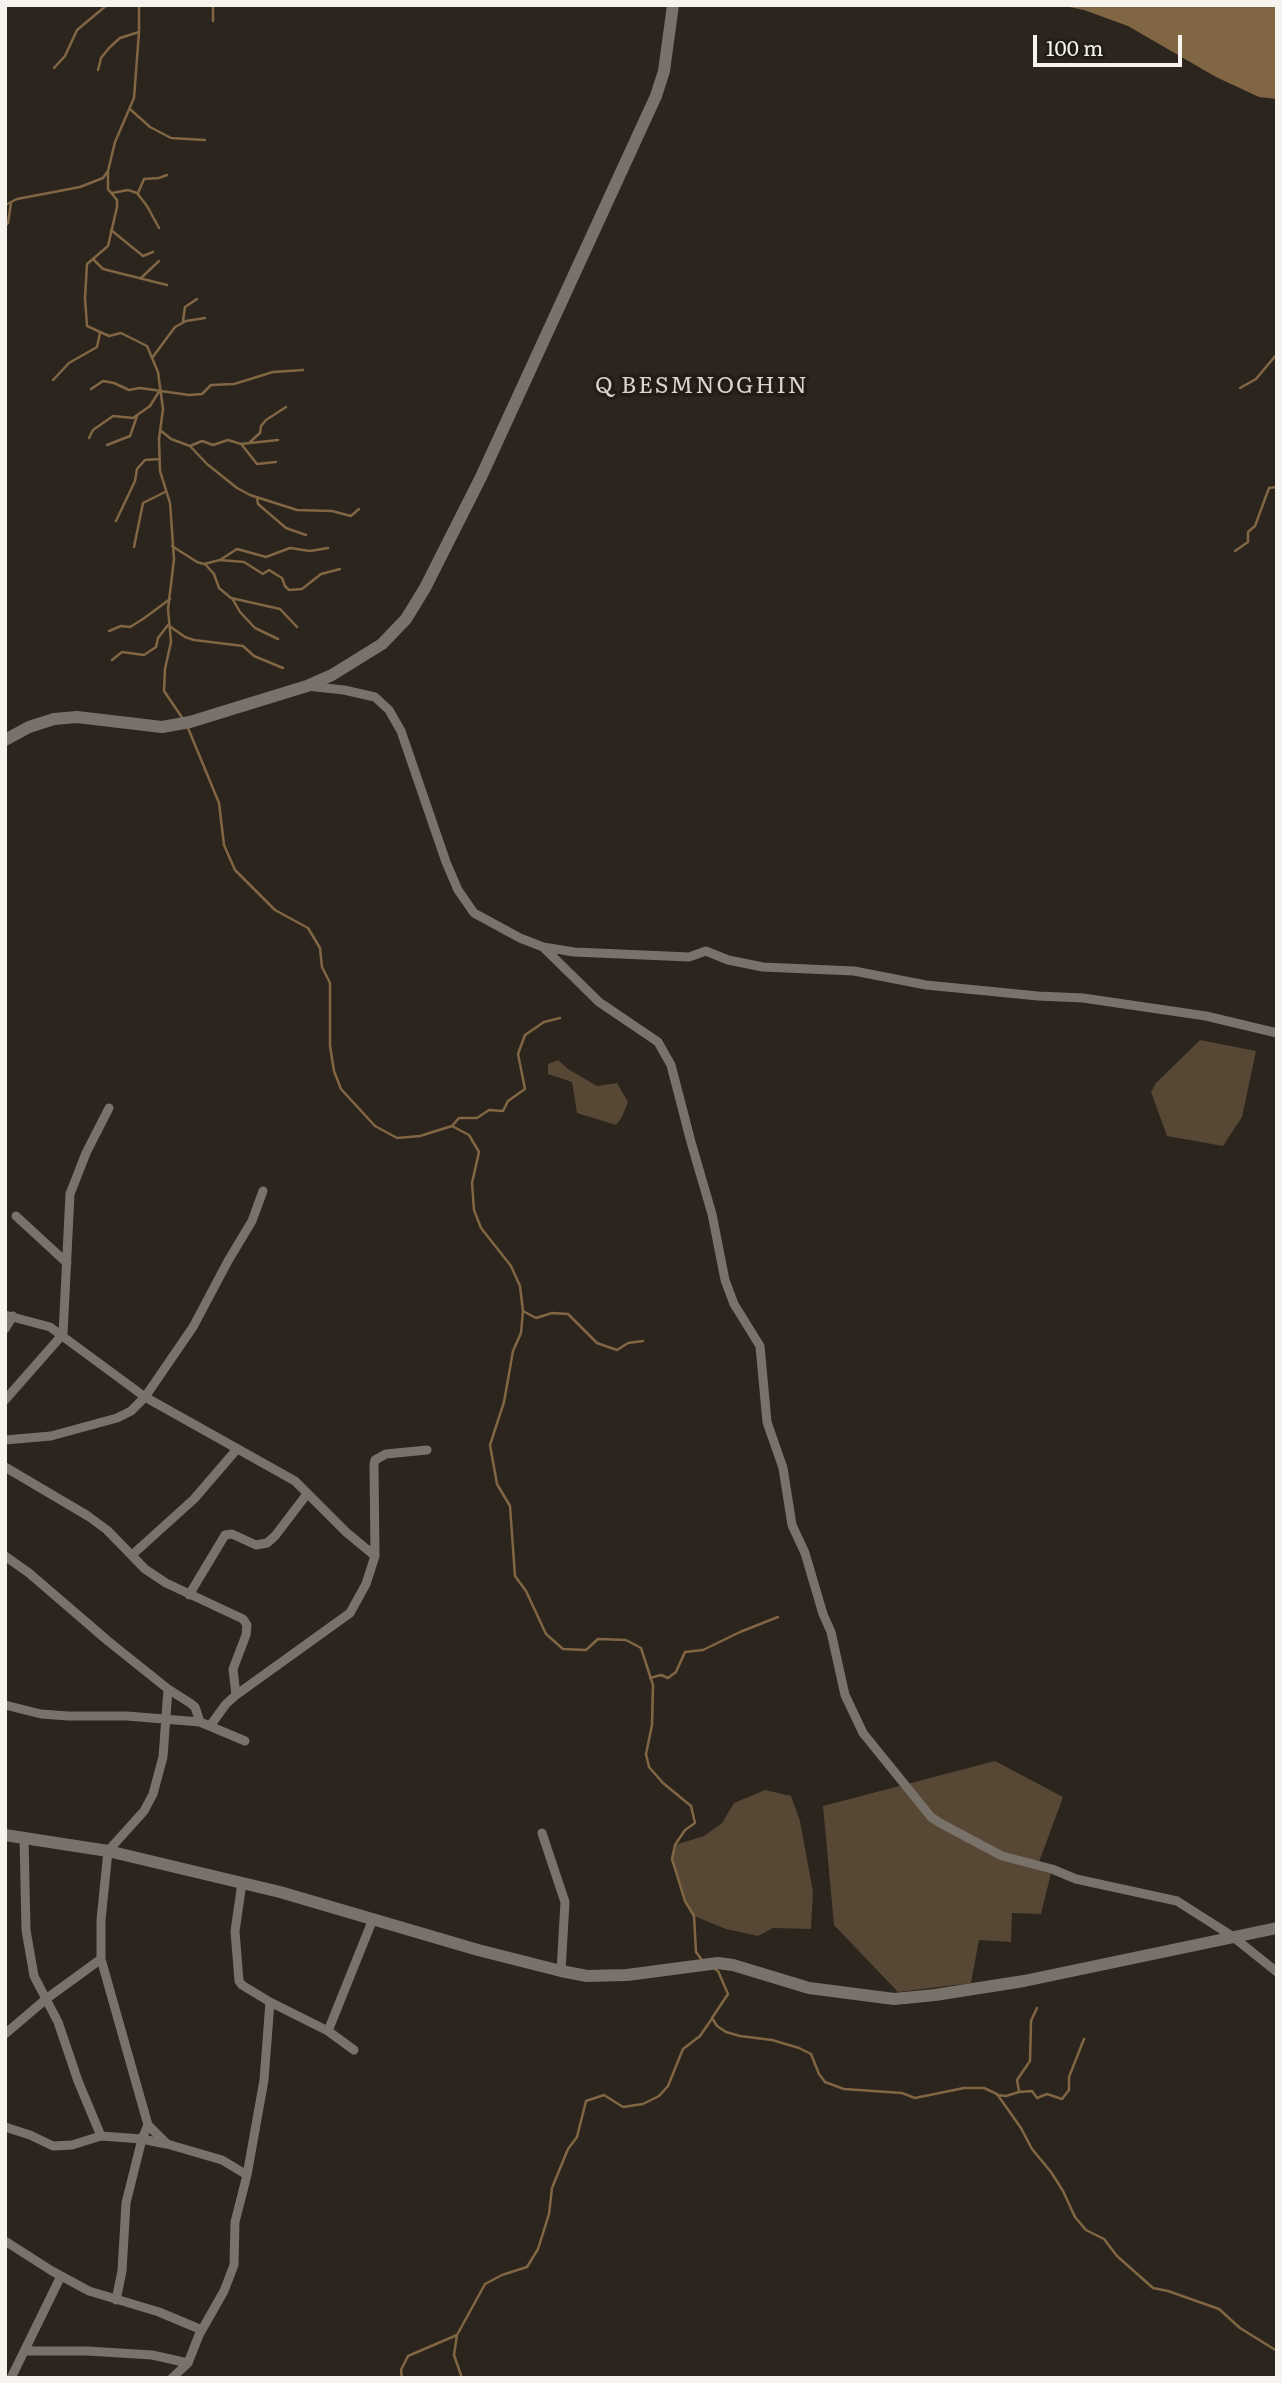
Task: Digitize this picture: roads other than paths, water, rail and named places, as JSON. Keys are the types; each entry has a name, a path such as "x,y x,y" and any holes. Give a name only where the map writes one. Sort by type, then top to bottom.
{"street":[{"path":"5,740 29,727 54,719 77,717 162,727 190,722 307,686 353,663 382,644 406,619 425,588 510,414 656,96 664,71 673,5"},
{"path":"307,686 375,697 389,710 401,731 458,890 474,913 543,947 574,952 688,957 706,951 728,960 763,967 854,971 926,985 1083,998 1206,1016 1277,1033"},
{"path":"543,947 599,1002 658,1042 671,1065 712,1214 725,1280 734,1304 760,1346 767,1422 785,1478 792,1525 805,1553 831,1632 845,1695 863,1733 931,1817 940,1823 1002,1856 1052,1869 1076,1879 1177,1901 1232,1936 1277,1972"},
{"path":"5,1400 63,1334 69,1194 109,1108"},
{"path":"5,1440 51,1436 117,1418 131,1411 145,1397 193,1327 252,1221 263,1191"},
{"path":"16,1216 67,1263"},
{"path":"5,1328 9,1315 50,1326 63,1334 145,1397 295,1481 374,1556"},
{"path":"132,1555 194,1499 237,1449"},
{"path":"205,1724 236,1695 350,1613 366,1584 374,1556 375,1460 386,1454 427,1450"},
{"path":"5,1467 88,1516 145,1569 189,1595 226,1609 243,1619 247,1625 246,1635 233,1669 236,1695"},
{"path":"189,1595 225,1535 232,1534 256,1545 267,1543 307,1494"},
{"path":"5,1556 29,1573 108,1642 195,1707 205,1724"},
{"path":"167,2144 148,2125 101,1959 101,1920 108,1851 144,1811 153,1794 163,1757 168,1689"},
{"path":"5,1705 41,1714 166,1719 205,1724 245,1741"},
{"path":"542,1833 565,1902 561,1972"},
{"path":"5,1835 108,1851 242,1883 561,1972 587,1976 627,1975 718,1963 809,1988 894,1999 1024,1981 1277,1928"},
{"path":"24,1838 26,1930 34,1976 58,2022 78,2081 101,2136"},
{"path":"242,1883 235,1931 239,1981 270,2002 328,2031 354,2050"},
{"path":"328,2031 373,1919"},
{"path":"5,2034 46,1999 101,1959"},
{"path":"172,2378 188,2363 234,2265 235,2222 247,2175 264,2080 270,2002"},
{"path":"116,2300 126,2203 148,2125"},
{"path":"5,2127 53,2146 72,2145 101,2136 167,2144 222,2160 247,2175"},
{"path":"5,2241 89,2291 159,2312 202,2330"},
{"path":"11,2378 61,2276"},
{"path":"25,2351 152,2355 188,2363"}],"waterway":[{"path":"54,68 65,56 77,30 107,5"},
{"path":"5,205 17,199 80,187 103,178 108,171 115,142 134,98 139,5"},
{"path":"213,5 213,21"},
{"path":"98,70 101,58 109,48 120,38 139,32"},
{"path":"131,110 150,127 171,138 205,140"},
{"path":"108,171 108,189 117,200 117,207 108,246 87,264 87,326 109,336 121,333 147,346 158,372 163,409 159,439 160,471 170,503 174,559 168,609 171,642 165,669 164,691 183,719"},
{"path":"138,193 144,179 167,175"},
{"path":"112,193 128,190 137,193 159,228"},
{"path":"5,226 8,223 11,203"},
{"path":"111,230 143,256 153,252"},
{"path":"93,259 103,269 167,285"},
{"path":"141,278 159,261"},
{"path":"183,321 185,307 197,299"},
{"path":"152,358 175,327 186,321 205,318"},
{"path":"53,380 69,363 97,347 100,333"},
{"path":"1240,388 1256,379 1277,354"},
{"path":"91,389 103,381 129,390 140,388 189,395 202,394 211,385 234,384 273,372 303,370"},
{"path":"89,438 93,430 113,416 133,418 150,406 160,390"},
{"path":"250,442 260,433 266,420 286,407"},
{"path":"107,445 130,436 137,416"},
{"path":"160,430 171,439 190,446 207,464 250,495 297,510 332,511 351,516 359,509"},
{"path":"190,446 202,441 213,445 228,440 241,444 278,440"},
{"path":"242,445 257,464 276,462"},
{"path":"116,521 135,481 137,469 145,460 159,459"},
{"path":"1235,551 1248,542 1248,532 1255,526 1269,488 1277,487"},
{"path":"134,547 143,503 165,492"},
{"path":"257,498 258,504 286,528 306,535"},
{"path":"172,546 204,564 220,560 237,549 266,557 290,548 310,551 328,548"},
{"path":"220,560 244,562 263,574 269,570 282,578 289,590 302,589 321,574 340,569"},
{"path":"205,564 214,574 219,588 231,598 280,609 297,627"},
{"path":"232,598 240,612 255,628 278,639"},
{"path":"109,631 121,626 130,627 170,599"},
{"path":"112,660 122,652 144,655 156,647 158,638 168,625 194,640 243,646 254,656 283,668"},
{"path":"188,728 219,803 224,845 235,870 275,910 308,928 320,948 322,967 330,983 330,1046 334,1071 341,1089 375,1126 397,1138 420,1136 452,1126 469,1135 479,1152 472,1183 474,1210 481,1228 511,1266 520,1286 523,1311 521,1333 513,1351 504,1402 490,1445 497,1484 510,1506 515,1576 526,1591 546,1634 563,1649 586,1650 598,1639 626,1640 641,1648 653,1685 652,1725 646,1754 649,1767 663,1783 691,1806 695,1823 685,1830 675,1845 672,1859 685,1901 694,1916 696,1952 702,1960"},
{"path":"452,1126 459,1118 477,1118 489,1110 503,1111 508,1101 525,1089 518,1054 525,1035 544,1022 560,1018"},
{"path":"523,1311 536,1318 552,1313 568,1314 597,1343 617,1350 628,1343 643,1341"},
{"path":"650,1678 661,1675 668,1678 676,1672 685,1652 703,1650 778,1617"},
{"path":"713,1968 718,1971 728,1994 712,2018 717,2026 726,2032 772,2040 811,2054 825,2082 844,2089 902,2093 915,2098 964,2088 984,2088 997,2094 1032,2149 1051,2172 1075,2217 1086,2230 1104,2239 1117,2256 1153,2288 1219,2309 1240,2328 1277,2351"},
{"path":"1019,2091 1017,2080 1030,2061 1031,2021 1037,2008"},
{"path":"402,2378 401,2370 408,2356 457,2335 485,2284 527,2267 538,2249 549,2214 552,2188 568,2149 577,2137 586,2101 604,2095 623,2107 643,2104 659,2096 668,2086 683,2049 700,2036 711,2020"},
{"path":"997,2095 1032,2091 1037,2098 1047,2094 1062,2099 1069,2090 1069,2077 1084,2039"},
{"path":"457,2335 454,2355 462,2378"}],"district":[{"name":"Q BESMNOGHIN","path":"702,386"}]}
